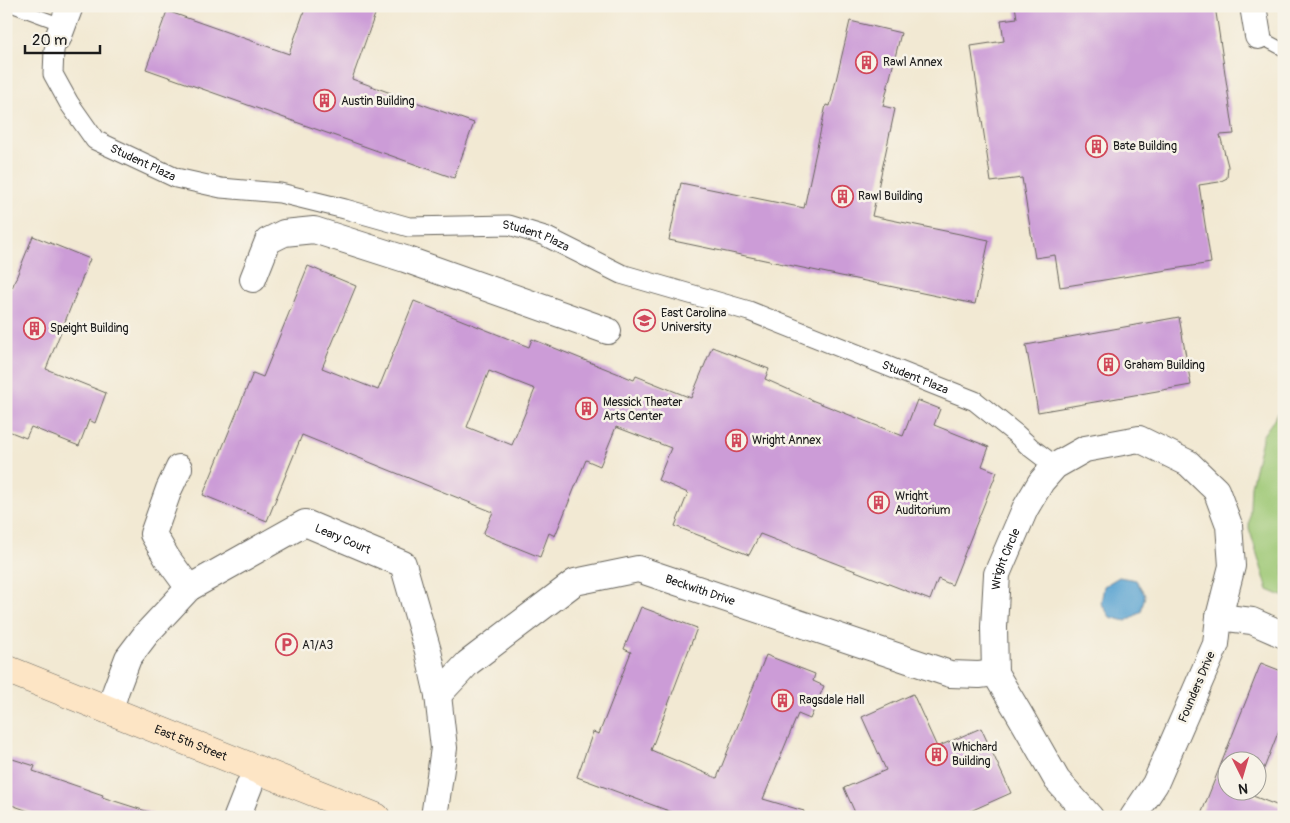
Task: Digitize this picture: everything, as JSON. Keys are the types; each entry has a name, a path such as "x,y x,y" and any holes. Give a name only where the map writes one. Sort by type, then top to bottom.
{"main road":[{"name":"East 5th Street","path":"6,669 376,817"}],"street":[{"path":"1253,6 1258,36"},
{"name":"Student Plaza","path":"64,23 54,50 53,74 69,103 95,140 176,178 221,188 280,192 409,228 509,224 545,236 622,274 749,311 975,401 1055,466"},
{"path":"253,279 268,242 284,233 314,230 608,331"},
{"name":"Wright Circle","path":"994,674 997,574 1025,509 1041,482 1055,466 1085,449 1139,439 1188,463 1216,490"},
{"path":"179,468 169,489 153,534 189,588"},
{"name":"Founders Drive","path":"1134,817 1155,784 1216,644 1219,617 1232,566 1229,525 1216,490"},
{"name":"Leary Court","path":"110,710 128,658 146,633 189,588 305,523 403,564 438,695 444,748 434,817"},
{"name":"Beckwith Drive","path":"438,695 468,662 575,582 638,569 950,674 994,674"},
{"path":"1219,617 1252,621 1284,635"},
{"path":"994,674 1020,715 1056,780 1090,817"},
{"path":"237,817 256,769"}],"lane":[{"path":"12,6 64,23"},
{"path":"1258,36 1284,50"}],"green space":[{"path":"1284,405 1284,597 1268,590 1249,528 1251,486 1263,435"}],"water":[{"path":"1119,577 1136,580 1145,595 1141,612 1126,621 1110,617 1101,603 1104,586"}],"building":[{"name":"Austin Building","path":"306,6 378,6 352,79 474,123 454,178 146,69 167,11 289,54"},
{"name":"Bate Building","path":"1015,6 1215,6 1234,134 1220,135 1228,166 1227,178 1219,182 1199,185 1211,263 1060,287 1055,255 1035,258 1022,178 991,182 971,46 1004,41 1001,20 1017,18"},
{"name":"Rawl Building","path":"850,21 901,33 883,106 895,109 872,216 989,240 975,304 669,240 681,183 804,208 826,105 830,106"},
{"name":"Speight Building","path":"33,236 90,259 46,369 106,393 95,423 89,420 79,446 31,427 26,438 6,430 6,285 12,288"},
{"path":"308,266 356,286 322,368 378,390 414,301 529,347 532,339 634,380 636,376 691,398 712,347 769,369 765,379 814,401 903,436 917,400 940,409 934,425 989,447 982,466 997,472 952,585 938,579 930,600 760,534 749,555 675,526 688,493 658,480 671,448 616,427 600,466 586,460 555,536 549,533 540,557 483,534 493,512 302,435 267,521 203,495 253,373 263,377","holes":["489,371 535,389 512,445 467,427"]},
{"name":"Graham Building","path":"1179,317 1191,385 1038,412 1026,345"},
{"name":"Ragsdale Hall","path":"641,607 697,628 651,750 717,778 766,655 815,674 813,681 824,686 810,719 798,714 763,799 804,811 803,817 685,817 577,777 593,732 599,734 631,652 624,649"},
{"path":"1261,663 1284,672 1284,732 1279,730 1268,758 1268,750 1227,750"},
{"name":"Whichard Building","path":"913,694 937,747 981,728 1011,793 957,817 857,817 844,788 886,770 862,717"},
{"path":"6,757 35,766 33,771 103,795 102,797 152,813 151,817 45,817 6,803"},
{"path":"1218,772 1218,800 1263,800 1284,808 1284,817 1200,817"}],"place":[{"name":"Rawl Annex","path":"867,62"},
{"name":"Austin Building","path":"325,101"},
{"name":"Bate Building","path":"1097,146"},
{"name":"Rawl Building","path":"842,196"},
{"name":"East Carolina University","path":"645,320"},
{"name":"Speight Building","path":"34,328"},
{"name":"Graham Building","path":"1108,365"},
{"name":"Messick Theater Arts Center","path":"587,409"},
{"name":"Wright Annex","path":"736,440"},
{"name":"Wright Auditorium","path":"879,503"},
{"name":"A1/A3","path":"286,645"},
{"name":"Ragsdale Hall","path":"783,700"},
{"name":"Whichard Building","path":"936,754"}]}
